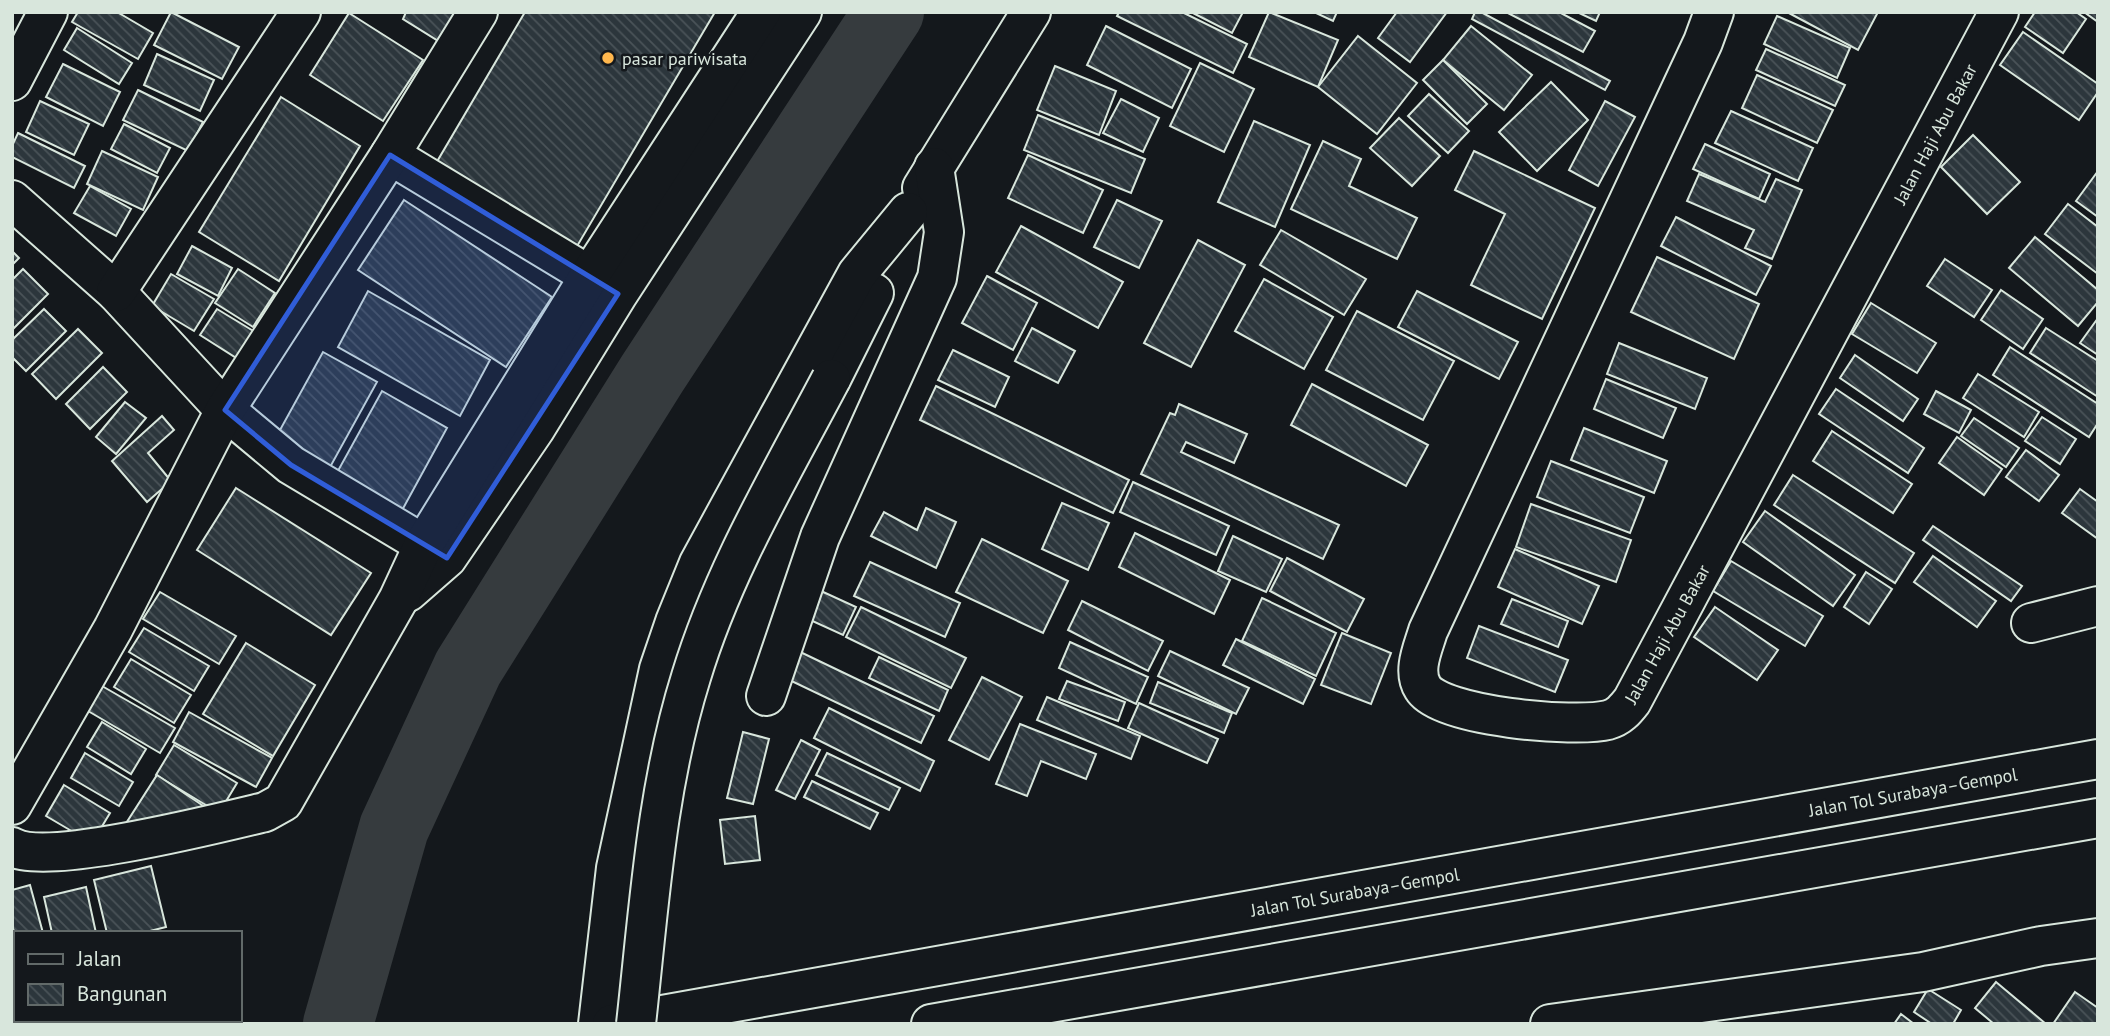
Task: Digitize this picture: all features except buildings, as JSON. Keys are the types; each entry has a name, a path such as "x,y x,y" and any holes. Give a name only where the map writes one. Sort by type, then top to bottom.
{"main road":[{"path":"12,81 48,12"},
{"path":"116,292 300,12"},
{"path":"12,805 113,629 225,410 390,155 478,12"},
{"path":"12,847 35,854 134,840 265,812 288,796 398,600 435,551 604,284 761,12"},
{"path":"598,1024 616,868 659,668 699,563 819,371 866,312 908,212 1031,12"},
{"name":"Jalan Haji Abu Bakar","path":"1714,12 1703,42 1428,631 1419,659 1419,680 1428,695 1442,702 1499,717 1591,723 1618,716 1633,701 1999,12"},
{"path":"604,284 800,13"},
{"path":"390,155 604,284"},
{"path":"766,696 820,537 937,278 944,232 934,167"},
{"path":"12,200 116,292 225,410 291,465 365,512 435,551"},
{"path":"636,1024 653,871 670,758 690,678 716,604 819,371"},
{"path":"2031,623 2098,606"},
{"name":"Jalan Tol Surabaya–Gempol","path":"612,1024 2098,760"},
{"path":"931,1024 2098,818"},
{"path":"1549,1024 1923,972 2041,946 2098,938"}],"highlighted area":[{"path":"390,155 618,294 447,558 291,465 225,410"}],"waterway":[{"path":"338,1024 394,828 468,668 652,374 889,12"}],"place":[{"name":"pasar pariwisata","path":"608,58"}]}
